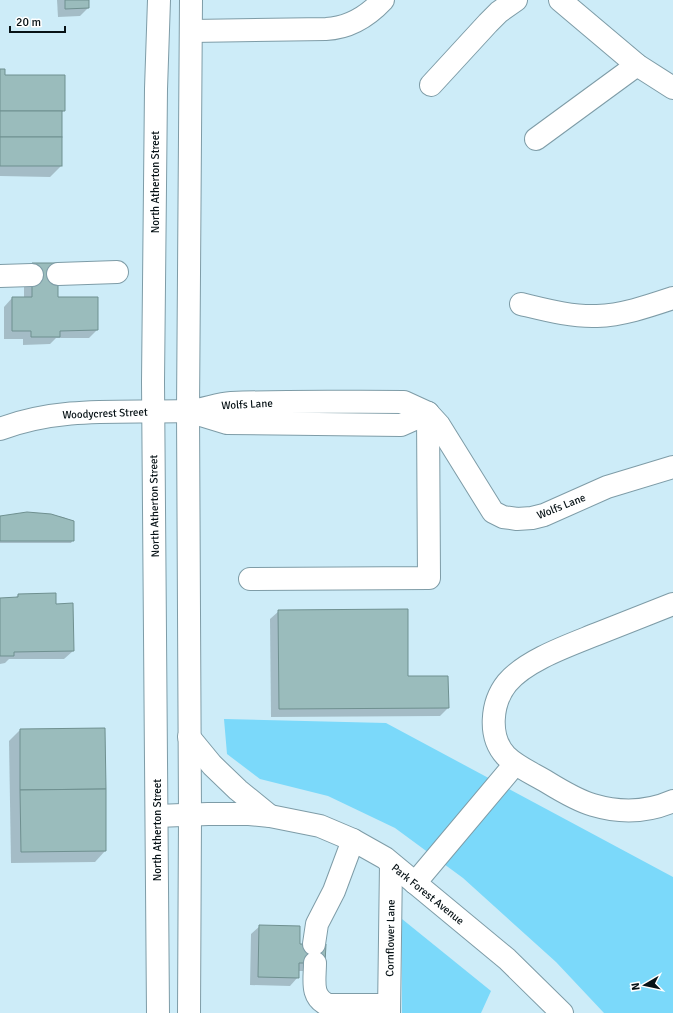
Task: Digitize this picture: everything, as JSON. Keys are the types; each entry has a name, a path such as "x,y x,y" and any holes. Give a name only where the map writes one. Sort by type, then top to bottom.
{"main road":[{"name":"North Atherton Street","path":"158,1013 153,411 156,90 159,0"},
{"path":"189,1013 190,816 188,412 191,0"},
{"path":"191,31 343,27 358,20 383,0"},
{"path":"431,86 488,22 516,0"},
{"path":"566,3 637,65 673,88"},
{"path":"536,139 637,65"},
{"path":"58,274 117,272"},
{"path":"0,276 32,275"},
{"path":"521,304 558,313 597,316 612,315 673,298"},
{"name":"Woodycrest Street","path":"0,429 19,422 64,414 153,411 188,412"},
{"name":"Wolfs Lane","path":"188,412 227,423 401,426 428,413 439,425 493,512 504,517 517,519 532,518 607,488 673,467"},
{"path":"250,579 429,578 428,413"},
{"path":"673,604 558,650 532,663 507,683 499,697 495,711 495,735 506,756 515,764 560,790 592,805 612,809 636,810 652,808 673,801"},
{"name":"Park Forest Avenue","path":"189,737 212,765 238,790 270,816"},
{"path":"415,883 515,764"},
{"name":"Park Forest Avenue","path":"157,816 249,814 270,816 320,826 353,840 385,858 507,959 562,1013"},
{"path":"353,840 334,891 317,924 314,954 316,996 321,1002 328,1005 389,1009"},
{"name":"Cornflower Lane","path":"389,1009 391,864"}],"shaded area":[{"path":"224,719 386,723 673,877 673,1013 604,1013 556,962 463,878 395,828 328,796 260,779 227,754"},
{"path":"402,919 491,991 481,1013 402,1013"}],"building":[{"path":"65,0 89,0 89,8 65,9"},
{"path":"0,69 5,69 5,75 65,75 65,111 0,111"},
{"path":"0,111 62,111 62,137 0,137"},
{"path":"0,137 62,137 62,166 0,166"},
{"path":"32,263 58,263 58,297 98,297 98,330 60,331 60,337 31,337 31,331 12,331 12,297 32,297"},
{"path":"27,512 51,514 74,521 74,541 0,541 0,516"},
{"path":"56,593 56,604 73,603 74,651 14,652 14,656 0,656 0,598 18,597 18,594"},
{"path":"408,609 408,676 448,676 449,708 279,709 278,610"},
{"path":"105,728 106,789 20,790 20,729"},
{"path":"106,789 106,851 21,852 20,790"},
{"path":"259,925 300,926 300,944 326,944 325,963 299,963 299,978 258,977"}]}
